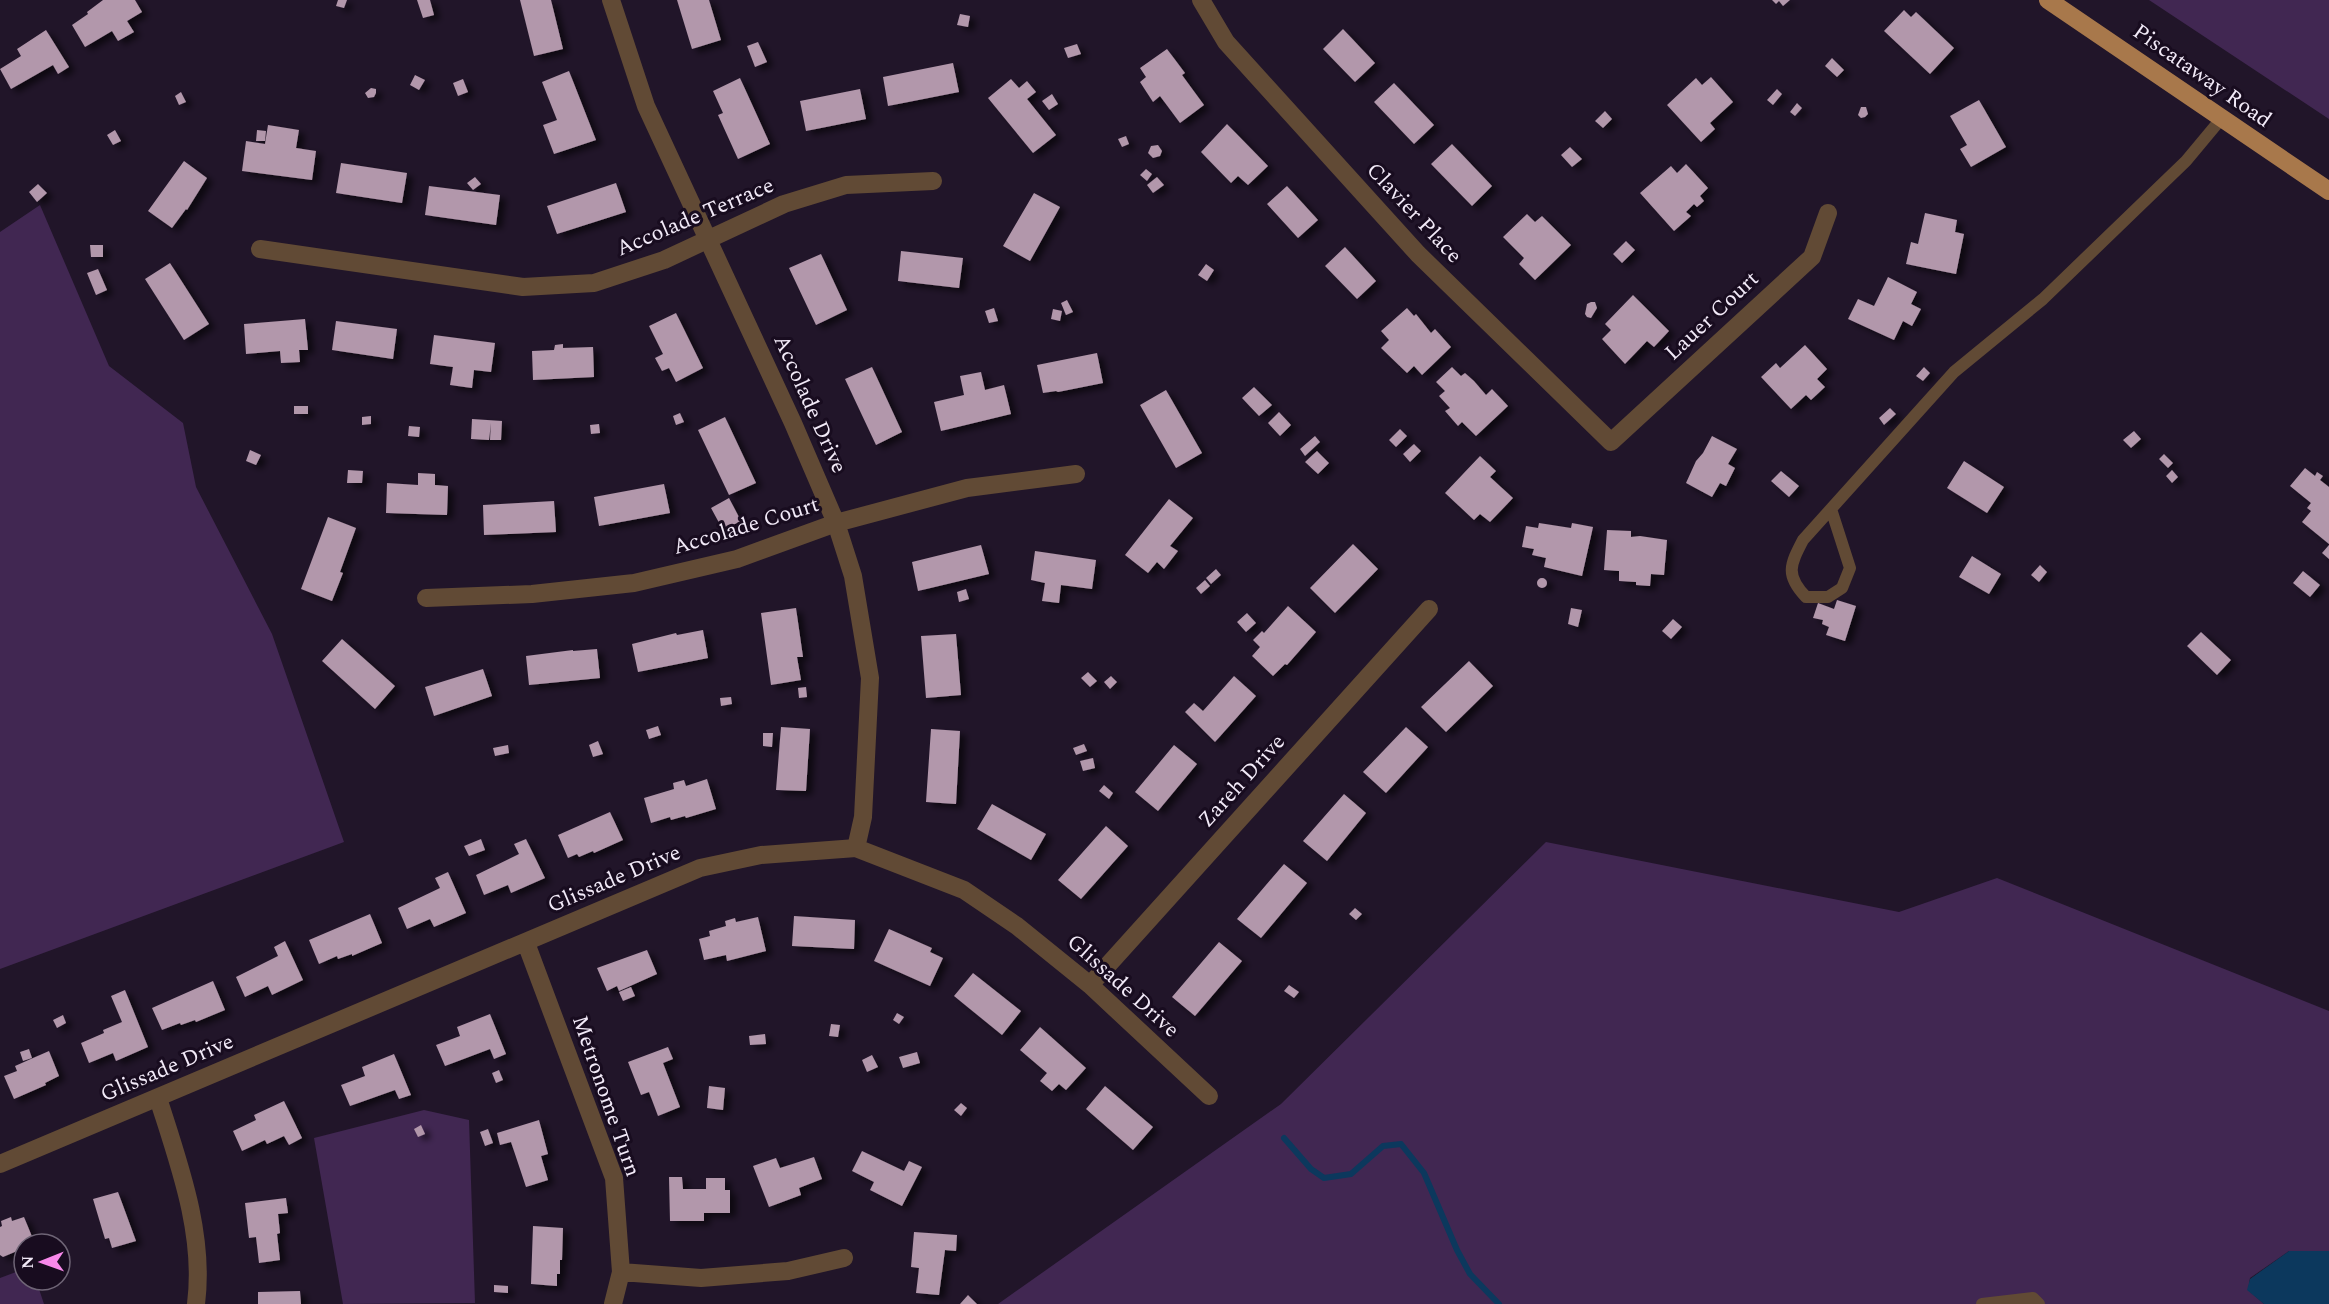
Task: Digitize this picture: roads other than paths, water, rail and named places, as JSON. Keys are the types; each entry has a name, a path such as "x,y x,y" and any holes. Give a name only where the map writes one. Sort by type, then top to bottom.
{"main road":[{"name":"Piscataway Road","path":"2048,0 2329,191"}],"street":[{"name":"Accolade Drive","path":"611,0 646,106 793,423 836,523 853,576 870,678 863,817 856,848"},
{"name":"Clavier Place","path":"1201,0 1226,42 1418,254 1611,442"},
{"name":"Accolade Terrace","path":"261,249 523,286 594,283 664,260 784,204 846,185 933,181"},
{"name":"Lauer Court","path":"1611,442 1812,257 1828,213"},
{"name":"Accolade Court","path":"426,598 532,594 634,583 737,559 836,523 967,488 1076,474"},
{"name":"Zareh Drive","path":"1090,986 1429,609"},
{"name":"Glissade Drive","path":"0,1164 700,868 761,855 856,848 964,890 1017,926 1090,986 1209,1096"},
{"name":"Metronome Turn","path":"526,943 614,1178 621,1272 613,1304"},
{"path":"158,1098 185,1182 194,1230 198,1286 196,1304"},
{"path":"621,1272 701,1278 788,1271 844,1258"}],"lane":[{"path":"1831,509 1850,568 1842,588 1835,593 1828,597 1806,597 1793,584 1791,563 1803,540 1954,372 2043,299 2186,161 2221,119"},
{"path":"1982,1304 2033,1298 2039,1304"}],"water":[{"path":"2289,1251 2329,1251 2329,1304 2264,1304 2247,1290 2250,1279"}],"waterway":[{"path":"1284,1138 1311,1169 1324,1178 1351,1174 1383,1146 1401,1144 1424,1173 1457,1250 1470,1274 1499,1304"}]}
